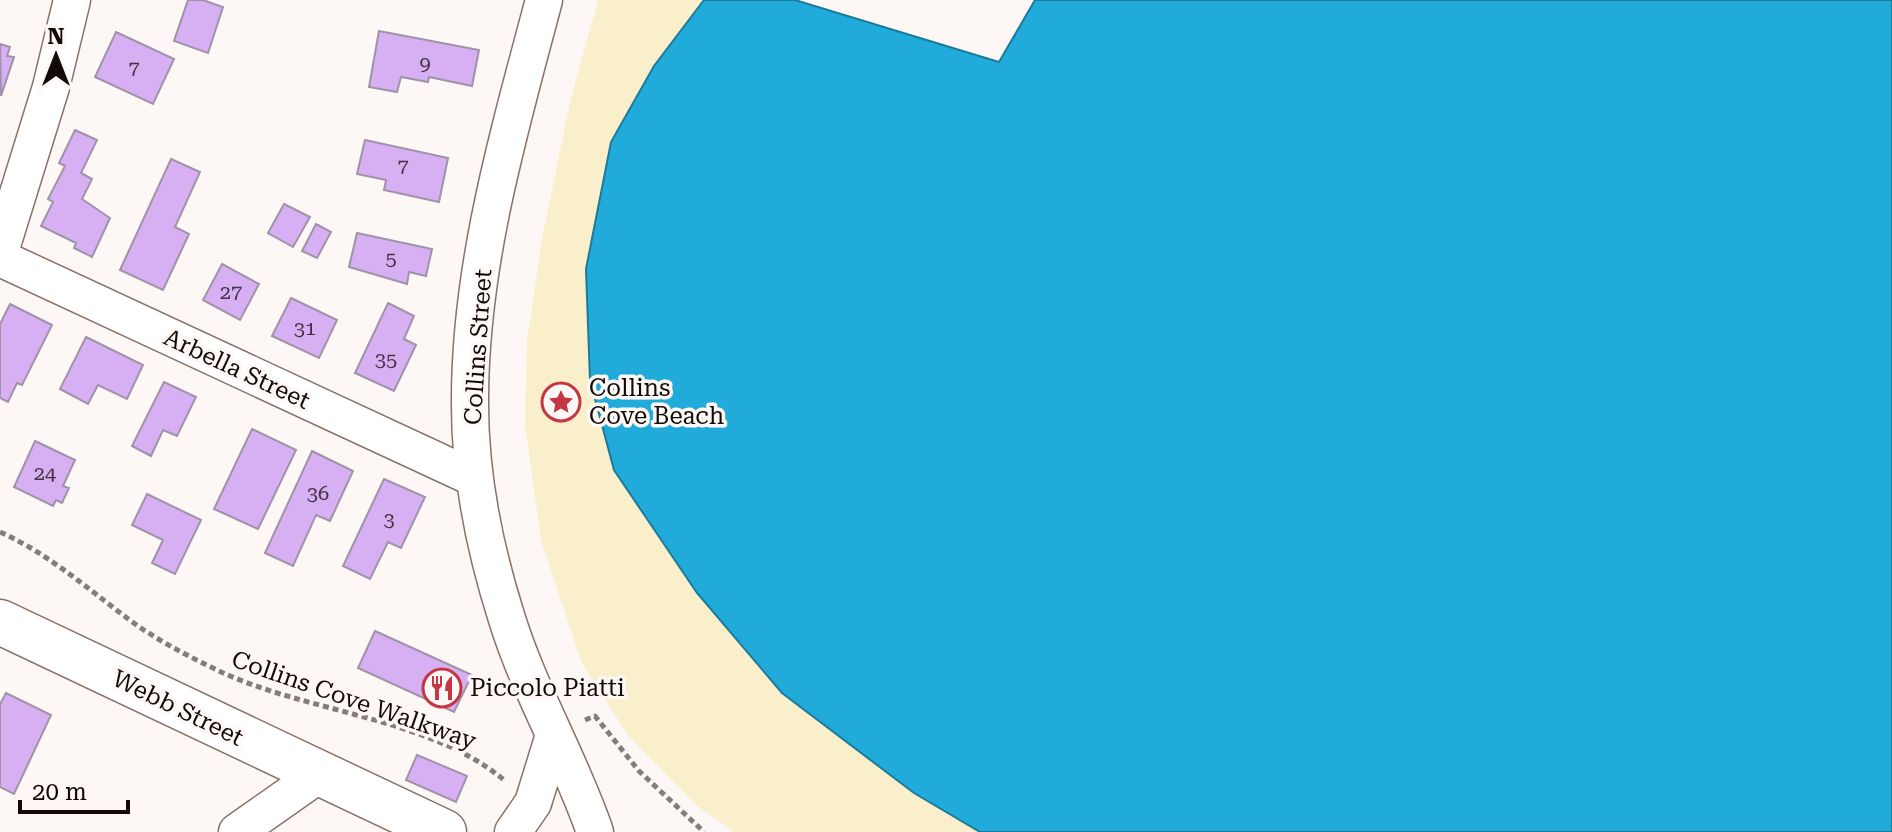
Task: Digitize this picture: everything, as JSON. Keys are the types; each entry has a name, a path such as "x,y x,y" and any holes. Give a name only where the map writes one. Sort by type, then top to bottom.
{"main road":[{"name":"Webb Street","path":"0,622 444,832"}],"street":[{"path":"0,255 51,87 72,0"},
{"name":"Collins Street","path":"544,0 510,131 481,272 470,405 474,478 507,619 534,695 595,832"},
{"name":"Arbella Street","path":"0,255 474,478"},
{"path":"513,832 533,803 554,735"},
{"path":"237,832 318,775"}],"path":[{"name":"Collins Cove Walkway","path":"0,532 53,562 170,646 218,671 261,688 422,738 467,755 494,772"}],"sand":[{"path":"598,0 704,0 699,9 782,693 914,793 980,832 734,832 696,805 628,735 582,664 541,540 525,425 527,341 542,239 571,98"}],"water":[{"path":"704,0 795,0 999,62 1035,0 1892,0 1892,832 980,832 914,793 782,693 697,593 614,470 590,380 586,269 611,142 654,66"}],"building":[{"path":"188,0 203,0 223,7 208,53 174,41"},
{"path":"379,31 479,50 472,86 429,77 428,82 401,77 397,92 369,87"},
{"path":"116,32 174,59 153,104 95,77"},
{"path":"0,44 10,47 7,56 14,57 1,96"},
{"path":"75,130 97,140 81,173 92,179 82,199 110,218 92,257 74,248 76,243 41,226 53,202 48,199 65,166 59,163"},
{"path":"365,140 448,158 439,202 384,190 386,180 357,174"},
{"path":"171,159 200,172 175,227 189,234 163,290 120,270"},
{"path":"284,204 310,217 293,247 268,233"},
{"path":"316,224 331,232 317,258 302,251"},
{"path":"357,233 432,249 426,276 409,272 407,284 349,267"},
{"path":"222,264 259,284 240,320 203,300"},
{"path":"291,298 337,320 319,358 272,336"},
{"path":"388,303 414,316 404,339 416,345 394,391 355,373"},
{"path":"10,304 52,325 22,385 17,383 8,402 0,398 0,324"},
{"path":"86,337 143,365 127,399 98,385 88,404 60,389"},
{"path":"164,382 196,397 177,436 163,430 151,456 132,446"},
{"path":"252,429 296,450 258,529 214,509"},
{"path":"35,441 75,460 63,486 69,488 62,503 56,500 53,506 14,487"},
{"path":"312,451 353,471 330,521 316,515 293,566 265,553"},
{"path":"384,479 425,497 401,548 388,542 370,579 343,566"},
{"path":"147,494 201,520 175,574 152,563 163,540 132,525"},
{"path":"375,631 472,675 454,712 358,668"},
{"path":"6,693 51,715 14,794 0,787 0,704"},
{"path":"417,755 467,776 456,802 406,780"}],"place":[{"name":"Collins Cove Beach","path":"561,402"},
{"name":"Piccolo Piatti","path":"442,688"}]}
